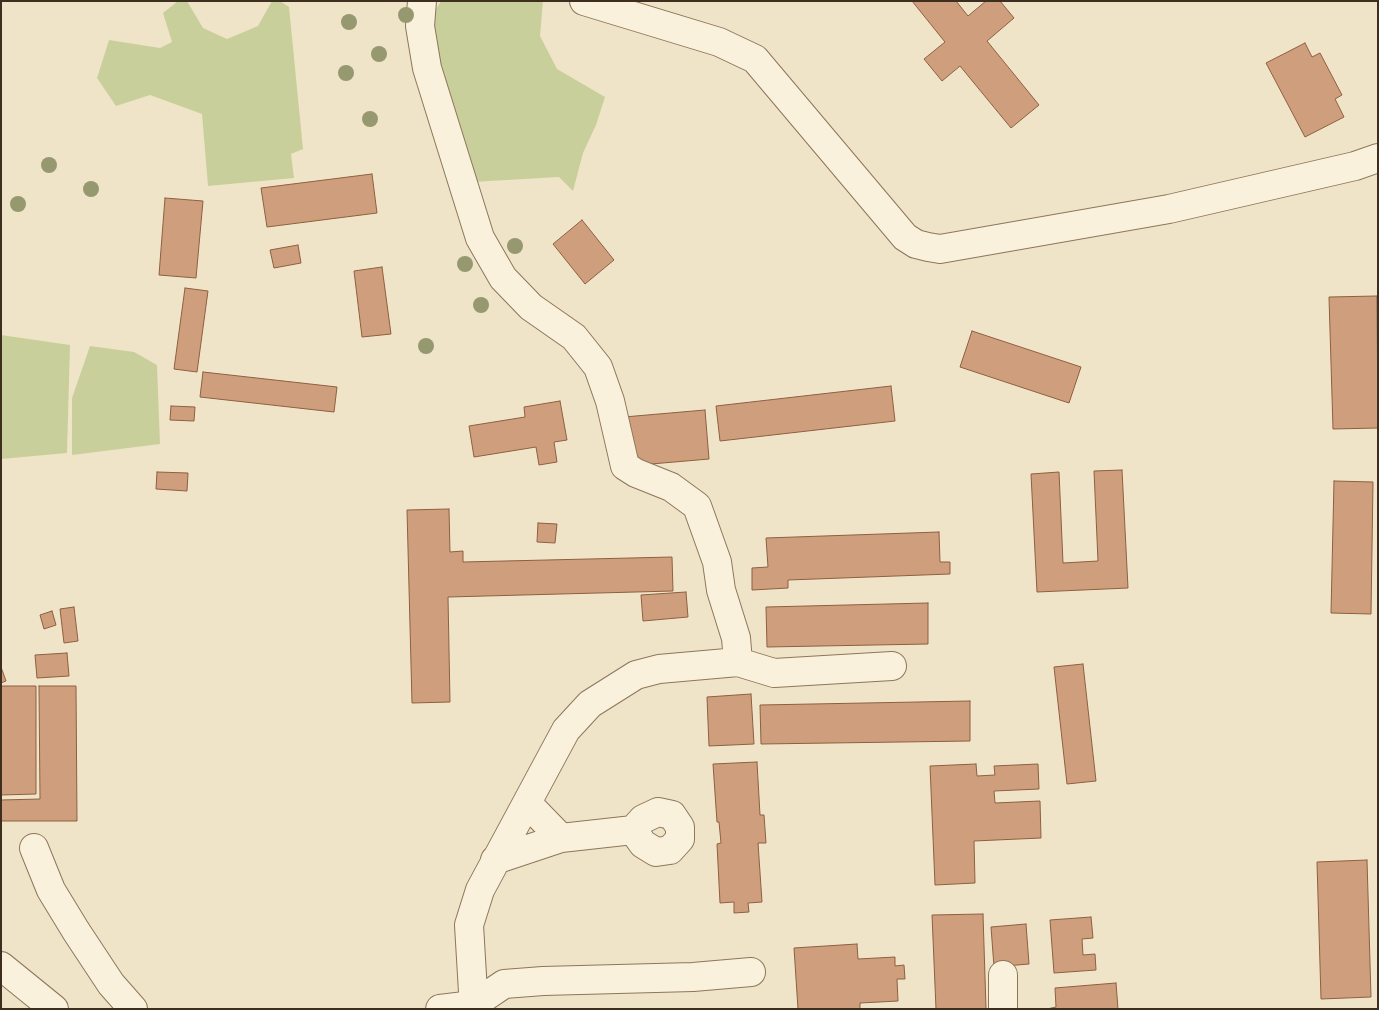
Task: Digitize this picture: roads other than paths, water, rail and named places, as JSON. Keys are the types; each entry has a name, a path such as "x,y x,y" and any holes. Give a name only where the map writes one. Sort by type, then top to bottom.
{"street":[{"path":"422,1 420,26 426,68 480,238 503,278 531,307 574,337 598,367 610,401 625,466 636,473 671,487 697,506 717,562 721,590 736,638 738,662"},
{"path":"584,1 719,42 755,59 905,237 916,244 928,248 940,249 1170,209 1378,158"},
{"path":"474,1007 469,926 480,890 495,860 528,804 566,730 590,704 612,688 636,675 658,670 738,662 774,673 892,666"},
{"path":"528,804 561,838"},
{"path":"495,860 561,838 633,830"},
{"path":"34,848 51,890 76,931 111,984 133,1009"},
{"path":"1,966 39,1005"},
{"path":"440,1009 474,1007 504,984 543,981 694,977 751,972"},
{"path":"1003,975 1003,1009"}]}
